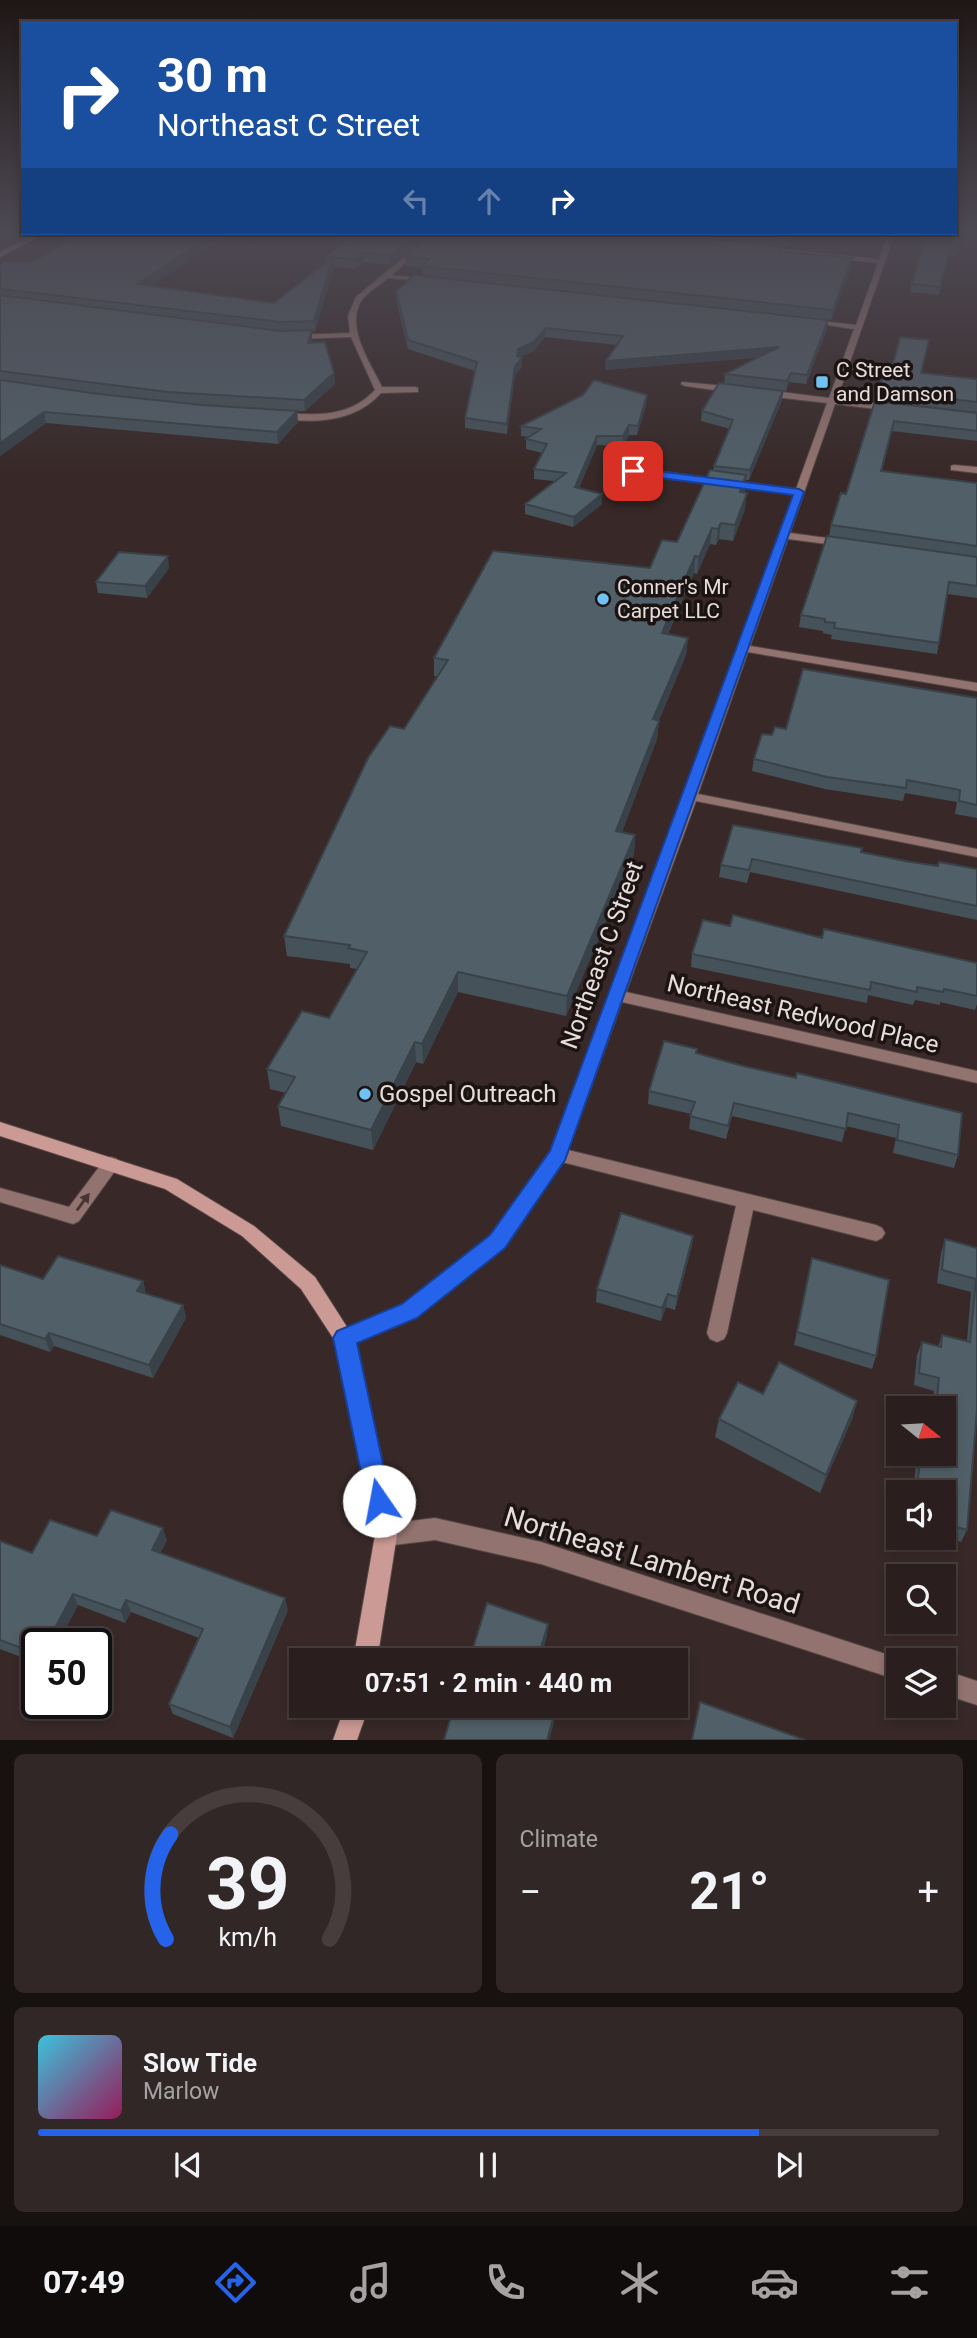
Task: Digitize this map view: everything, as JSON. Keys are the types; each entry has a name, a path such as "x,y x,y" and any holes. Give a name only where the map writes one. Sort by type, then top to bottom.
{"main road":[{"path":"0,1129 171,1184 248,1231 308,1283 344,1338 386,1535 367,1648"},
{"path":"345,1740 353,1718"}],"street":[{"path":"354,311 354,335 379,390"},
{"name":"Northeast C Street","path":"344,1338 410,1311 498,1241 558,1154 691,796 863,311"},
{"path":"801,321 857,327"},
{"path":"282,337 354,335"},
{"path":"685,384 898,409"},
{"path":"379,390 415,390"},
{"path":"273,416 339,416 367,407 379,390"},
{"path":"954,467 977,470"},
{"path":"633,471 799,492"},
{"path":"784,535 853,545"},
{"path":"744,648 977,687"},
{"path":"691,796 977,853"},
{"name":"Northeast Redwood Place","path":"618,996 977,1077"},
{"path":"558,1154 876,1233"},
{"path":"0,1195 73,1216 111,1164"},
{"path":"717,1333 746,1201"},
{"name":"Northeast Lambert Road","path":"386,1535 435,1529 541,1553 886,1664"},
{"path":"956,1686 977,1693"}],"building":[{"path":"0,311 126,311 281,331 312,330 308,343 325,342 334,373 304,400 168,392 0,371"},
{"path":"189,311 317,311 314,321 281,322"},
{"path":"401,311 747,311 828,320 807,375 791,373 787,381 725,374 779,347 606,361 623,336 546,328 534,342 518,349 517,356 522,358 515,366 507,424 465,418 477,362 408,340"},
{"path":"900,337 929,340 921,373 977,379 977,402 878,391 887,363 893,364"},
{"path":"0,380 202,405 297,411 277,432 44,412 0,443"},
{"path":"594,380 647,395 638,426 629,425 623,436 597,436 575,487 602,494 574,517 525,504 566,473 534,469 547,444 526,439 541,429 521,426 583,395"},
{"path":"719,383 783,391 750,470 714,466 733,420 702,411"},
{"path":"875,401 977,413 977,431 894,421 881,471 977,483 977,546 831,525 841,493 846,494"},
{"path":"710,470 746,475 740,492 747,493 735,525 721,523 718,529 712,528 699,557 695,556 662,633 688,638 653,719 659,721 616,831 635,835 567,996 458,972 422,1044 415,1042 371,1130 278,1106 295,1077 267,1069 302,1011 329,1018 367,952 348,948 350,945 284,936 368,758 390,726 404,729 448,660 434,658 493,551 650,568 662,540 677,542"},
{"path":"827,536 977,557 977,586 949,582 939,643 834,628 835,623 825,622 825,619 801,615"},
{"path":"119,552 168,556 145,586 96,582"},
{"path":"803,669 977,698 977,805 959,801 960,790 907,780 906,788 827,777 754,759 762,734 772,735 775,727 786,729"},
{"path":"733,825 862,848 861,852 905,861 938,866 939,862 977,869 977,906 752,859 749,870 721,865"},
{"path":"733,915 822,938 824,929 977,963 977,996 917,987 917,992 871,982 870,990 692,954 703,920 730,926"},
{"path":"664,1041 697,1049 696,1053 743,1066 796,1078 797,1073 962,1113 958,1155 897,1140 899,1125 848,1113 846,1129 734,1103 728,1126 690,1116 695,1102 649,1091"},
{"path":"621,1213 693,1236 677,1297 668,1294 662,1308 597,1289"},
{"path":"945,1239 977,1248 977,1410 967,1530 956,1527 956,1480 918,1480 919,1466 956,1466 956,1396 937,1396 939,1378 919,1373 922,1342 941,1347 942,1335 970,1342 976,1279 942,1270"},
{"path":"58,1256 143,1281 137,1291 183,1305 149,1365 49,1333 45,1339 0,1324 0,1265 43,1279"},
{"path":"812,1258 889,1280 876,1356 797,1332"},
{"path":"779,1362 857,1401 826,1475 719,1419 738,1382 763,1394"},
{"path":"111,1510 163,1528 152,1550 285,1598 230,1727 169,1704 203,1629 126,1600 121,1611 73,1594 55,1628 21,1628 21,1648 0,1640 0,1541 32,1553 50,1520 97,1536"},
{"path":"487,1603 548,1624 541,1648 473,1648"},
{"path":"700,1702 805,1740 692,1740"},
{"path":"450,1718 553,1718 547,1740 444,1740"}],"place":[{"name":"C Street and Damson","path":"822,382"},
{"name":"Conner's Mr Carpet LLC","path":"603,599"},
{"name":"Gospel Outreach","path":"365,1094"}],"route":[{"path":"379,1501 344,1338 410,1311 498,1241 558,1154 618,996 799,492 633,471"}]}
